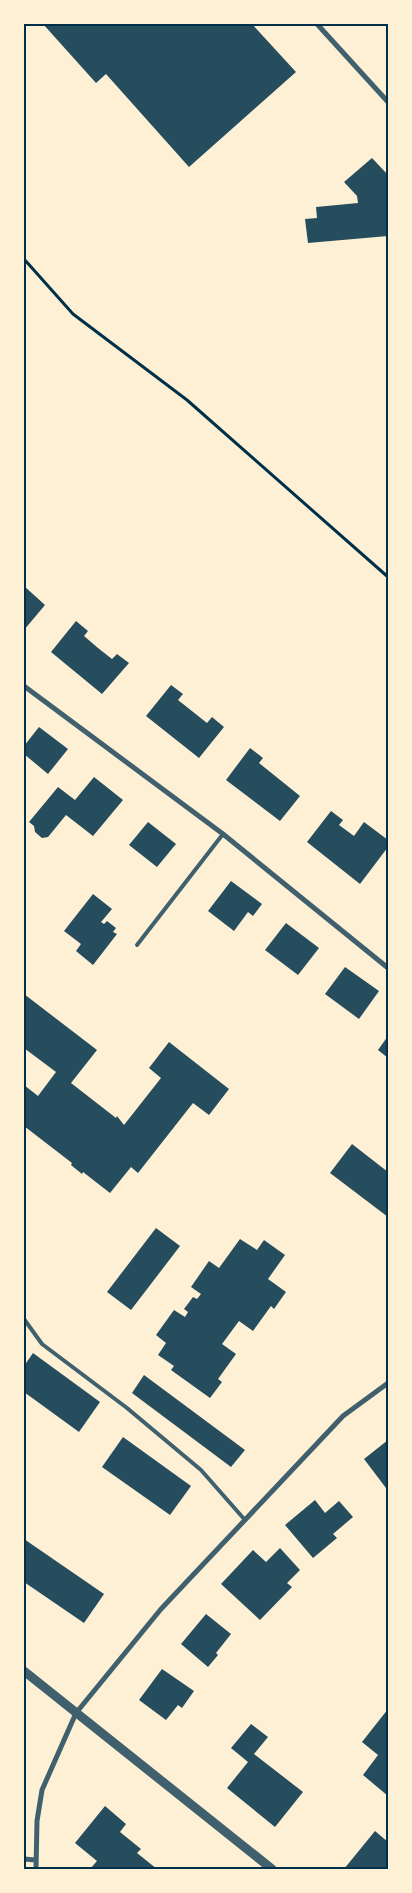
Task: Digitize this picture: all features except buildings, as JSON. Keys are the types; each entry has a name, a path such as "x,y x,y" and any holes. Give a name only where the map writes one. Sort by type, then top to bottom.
{"street":[{"path":"318,24 388,102"},
{"path":"24,686 223,834 388,968"},
{"path":"36,1869 37,1821 42,1790 76,1713 162,1609 343,1416 388,1382"},
{"path":"24,1671 272,1869"},
{"path":"24,1859 35,1860"}],"lane":[{"path":"137,945 223,834"},
{"path":"24,1319 42,1344 127,1408 201,1470 245,1520"}],"path":[{"path":"24,259 73,314 187,400 388,577"}]}
